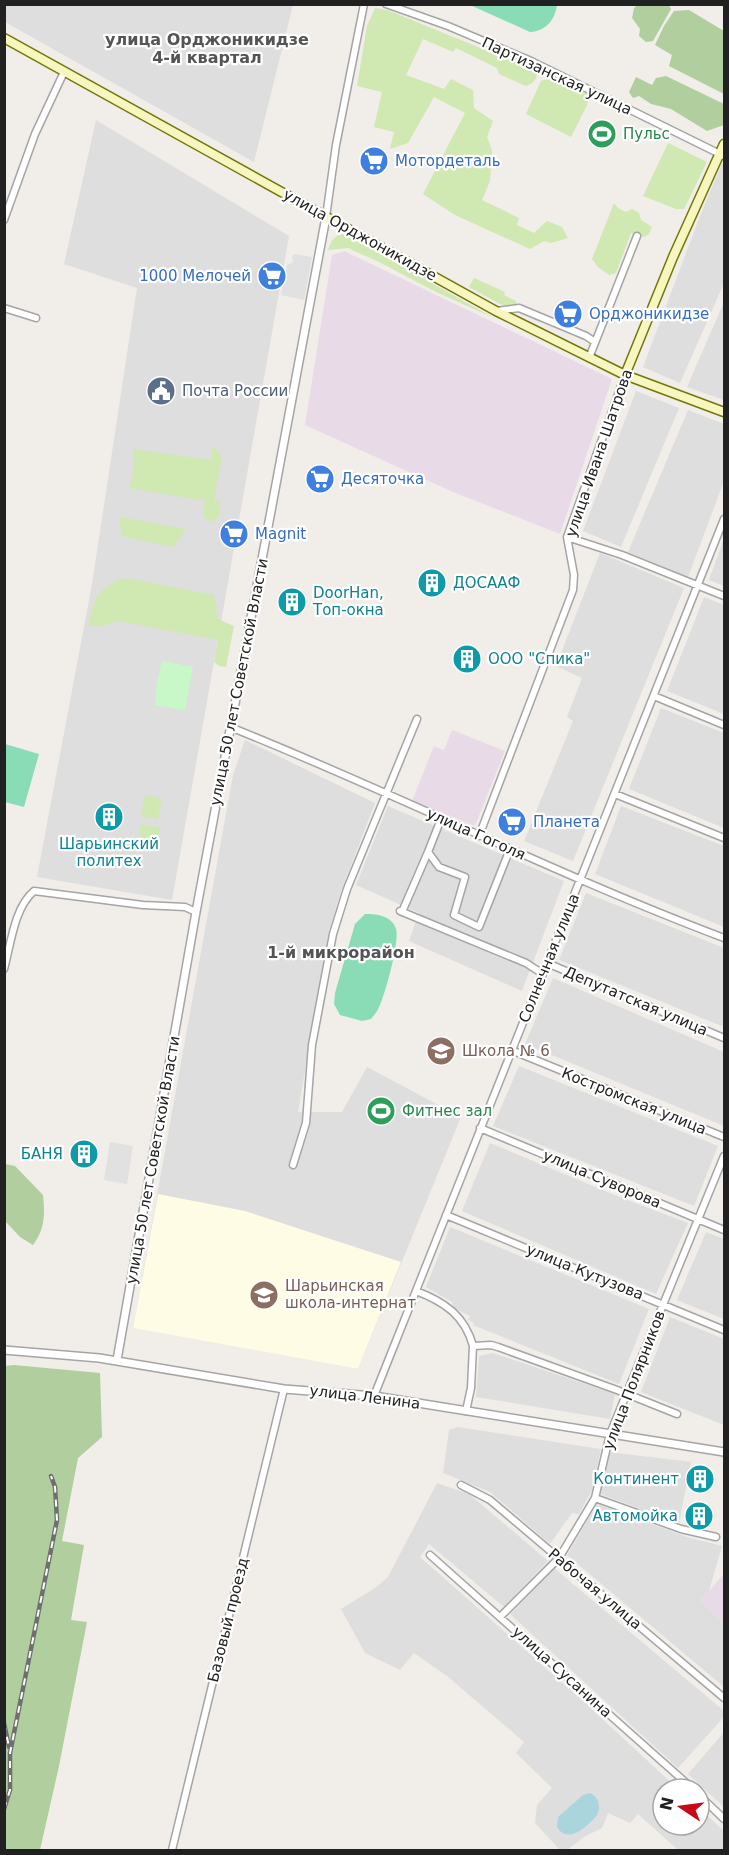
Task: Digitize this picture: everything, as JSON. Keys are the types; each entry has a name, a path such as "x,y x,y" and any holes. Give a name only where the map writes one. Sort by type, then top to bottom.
{"main road":[{"name":"улица Орджоникидзе","path":"4,38 496,311 625,375 724,412"},
{"name":"улица Ивана Шатрова","path":"625,375 673,256 722,155 724,144"}],"street":[{"name":"улица 50 лет Советской Власти","path":"117,1360 196,912 326,217 336,145 364,4"},
{"name":"Партизанская улица","path":"386,4 448,26 531,61 722,155"},
{"path":"4,220 35,134 64,72"},
{"path":"589,358 637,236"},
{"path":"4,308 36,318"},
{"path":"496,311 519,308 586,336 595,342"},
{"name":"улица Ивана Шатрова","path":"479,836 573,590 574,575 567,537 625,375"},
{"name":"Солнечная улица","path":"374,1396 724,519"},
{"path":"567,537 622,555 724,596"},
{"path":"654,696 724,725"},
{"path":"293,1165 306,1123 312,1045 333,934 347,889 417,719"},
{"name":"улица Гоголя","path":"230,727 296,753 581,880 724,938"},
{"path":"615,794 724,838"},
{"path":"441,819 401,911 525,963 543,974"},
{"path":"428,852 439,867 465,877 454,915 478,927 510,849"},
{"path":"4,969 20,910 27,897 34,891 185,907 196,912"},
{"name":"Депутатская улица","path":"547,963 724,1038"},
{"name":"Костромская улица","path":"511,1050 724,1137"},
{"name":"улица Суворова","path":"480,1128 724,1230"},
{"name":"улица Полярников","path":"500,1617 560,1558 595,1498 610,1434 724,1156"},
{"name":"улица Кутузова","path":"446,1215 724,1330"},
{"path":"416,1291 436,1300 460,1318 468,1330 473,1346 471,1388 466,1411"},
{"path":"473,1346 491,1345 677,1414"},
{"name":"улица Ленина","path":"4,1350 117,1360 284,1389 374,1396 724,1452"},
{"name":"Базовый проезд","path":"172,1851 284,1389"},
{"name":"Рабочая улица","path":"461,1485 490,1500 724,1698"},
{"path":"595,1498 681,1529 716,1537"},
{"name":"улица Сусанина","path":"430,1555 680,1777"},
{"path":"711,1807 724,1819"}],"shaded area":[{"name":"улица Орджоникидзе 4-й квартал","path":"5,4 293,5 254,162 5,22"},
{"path":"96,120 289,236 172,900 37,877 92,584 137,288 64,264"},
{"path":"722,163 724,164 724,283 680,383 643,367"},
{"path":"344,251 612,379 560,534 453,492 305,425 332,255"},
{"path":"295,254 312,257 304,300 281,295 287,265 293,262 292,256"},
{"path":"724,302 724,400 687,387"},
{"path":"636,391 679,408 621,547 583,531"},
{"path":"688,410 724,424 724,481 688,577 628,552"},
{"path":"724,538 724,586 709,580"},
{"path":"600,553 684,588 573,861 524,841 573,721 567,717 582,678 556,666"},
{"path":"704,597 724,605 724,714 667,691"},
{"path":"661,708 724,733 724,828 629,789"},
{"path":"452,730 505,751 475,826 412,801 434,746 444,750"},
{"path":"245,740 375,803 340,894 328,935 298,1112 342,1112 367,1067 461,1117 358,1369 133,1328 233,775"},
{"path":"388,806 564,881 522,991 409,941 419,913 356,885"},
{"path":"621,806 724,846 724,927 595,874"},
{"path":"586,893 724,948 724,1027 559,960"},
{"path":"553,978 724,1052 724,1126 525,1044"},
{"path":"519,1066 718,1146 694,1206 493,1126"},
{"path":"110,1142 133,1146 127,1184 104,1180"},
{"path":"490,1143 688,1223 656,1294 462,1211"},
{"name":"Шарьинская школа-интернат","path":"158,1194 245,1211 401,1262 358,1369 133,1328"},
{"path":"450,1227 649,1309 619,1384 473,1325 474,1323 468,1320 470,1316 453,1308 452,1302 426,1287"},
{"path":"706,1232 724,1239 724,1319 677,1300"},
{"path":"670,1317 724,1339 724,1425 641,1392"},
{"path":"493,1353 615,1394 610,1419 476,1397 479,1356"},
{"path":"458,1427 601,1449 592,1490 579,1514 572,1513 550,1544 490,1492 443,1473 449,1430"},
{"path":"609,1452 691,1462 679,1523 600,1494"},
{"path":"437,1483 469,1494 548,1561 504,1607 429,1544 420,1557 665,1777 651,1777 651,1826 638,1814 630,1823 608,1813 602,1828 584,1837 567,1850 560,1850 535,1823 537,1805 552,1788 516,1753 524,1742 447,1676 414,1653 400,1670 365,1653 341,1609 388,1577"},
{"path":"597,1504 687,1537 722,1546 709,1591 701,1600 724,1624 724,1687 567,1555"},
{"path":"554,1568 724,1711 724,1717 678,1768 510,1614"},
{"path":"724,1574 724,1624 701,1600"},
{"path":"724,1732 724,1807 711,1795 711,1777 691,1777 688,1774"},
{"path":"711,1819 724,1831 724,1850 678,1850 664,1837 711,1837"}],"green space":[{"path":"470,5 557,5 549,24 530,32"},
{"path":"637,5 669,5 671,9 653,41 646,42 639,36 640,29 632,18"},
{"path":"375,8 387,10 537,71 534,81 526,86 499,74 497,68 456,48 453,52 423,39 406,75 444,89 451,79 473,90 474,108 493,121 487,137 492,150 490,181 482,200 519,218 517,225 534,233 547,221 562,227 568,238 551,243 544,241 530,249 455,215 423,194 465,113 434,97 408,143 390,149 394,132 374,127 382,92 357,86 367,26"},
{"path":"689,10 724,31 724,94 669,66 672,55 655,45 674,11"},
{"path":"666,76 724,104 724,125 707,131 671,109 651,104 639,96 633,98 629,92 636,77 652,85 656,78"},
{"path":"554,77 590,95 571,137 526,114 541,81"},
{"path":"668,143 707,162 684,209 676,209 643,196"},
{"path":"614,203 626,212 632,209 639,213 641,220 652,227 649,234 644,237 631,233 616,273 609,275 592,259"},
{"path":"342,234 492,317 348,248 328,250 333,240"},
{"path":"474,278 505,292 504,295 516,301 517,306 502,305 469,287"},
{"path":"213,445 222,457 214,500 220,501 219,516 213,522 203,517 205,501 129,488 133,474 133,449 211,460"},
{"path":"120,517 186,529 173,547 121,536"},
{"path":"120,579 137,580 214,595 218,619 234,626 226,667 214,662 218,640 119,621 88,626 92,609 100,592"},
{"path":"162,661 193,667 185,710 155,705"},
{"path":"5,744 39,754 24,807 5,802"},
{"path":"145,795 162,798 158,819 141,816"},
{"path":"141,824 160,828 156,847 143,844 138,840"},
{"path":"365,914 379,915 388,919 394,925 397,935 385,991 371,1019 362,1021 340,1015 334,1004 335,993 355,924"},
{"path":"5,1164 15,1166 43,1195 43,1222 33,1245 20,1237 5,1221"},
{"path":"4,1366 100,1373 102,1437 78,1458 62,1541 84,1545 71,1620 87,1622 40,1850 5,1850"}],"water":[{"path":"590,1793 598,1802 597,1815 578,1832 567,1834 562,1832 557,1827 558,1817 583,1795"}],"railway":[{"path":"4,1809 10,1790 10,1753 57,1520 55,1487 51,1476"},
{"path":"4,1723 9,1747"}],"place":[{"name":"Пульс","path":"602,134"},
{"name":"Мотордеталь","path":"374,161"},
{"name":"1000 Мелочей","path":"272,276"},
{"name":"Орджоникидзе","path":"568,314"},
{"name":"Почта России","path":"161,391"},
{"name":"Десяточка","path":"320,479"},
{"name":"Magnit","path":"234,534"},
{"name":"ДОСААФ","path":"432,583"},
{"name":"DoorHan, Топ-окна","path":"292,602"},
{"name":"ООО \"Спика\"","path":"467,659"},
{"name":"Шарьинский политех","path":"109,817"},
{"name":"Планета","path":"512,822"},
{"name":"Школа № 6","path":"441,1051"},
{"name":"Фитнес зал","path":"381,1111"},
{"name":"БАНЯ","path":"84,1154"},
{"name":"Шарьинская школа-интернат","path":"264,1295"},
{"name":"Континент","path":"700,1479"},
{"name":"Автомойка","path":"699,1516"}],"district":[{"name":"улица Орджоникидзе 4-й квартал","path":"207,48"},
{"name":"1-й микрорайон","path":"341,952"}]}
